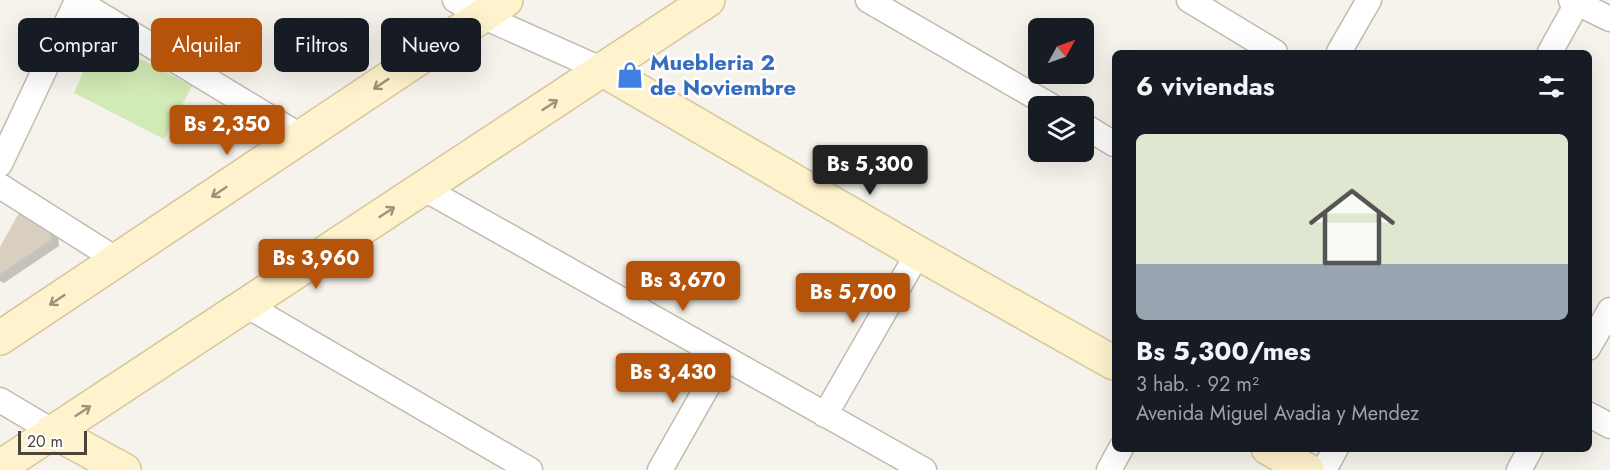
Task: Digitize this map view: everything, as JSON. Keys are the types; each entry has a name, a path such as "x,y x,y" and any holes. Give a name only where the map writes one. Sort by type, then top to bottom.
{"main road":[{"path":"0,467 708,0"},
{"path":"0,338 302,137 481,5"},
{"path":"603,70 918,254 1112,362"},
{"path":"52,431 124,470"},
{"path":"1275,452 1307,470"}],"street":[{"path":"0,164 77,0 302,137"},
{"path":"868,0 1034,96"},
{"path":"1189,0 1272,50"},
{"path":"1340,50 1369,0"},
{"path":"1551,50 1576,1 1610,19"},
{"path":"481,5 603,70"},
{"path":"1094,132 1112,143"},
{"path":"0,186 117,260"},
{"path":"423,188 723,359 924,470"},
{"path":"825,415 918,254"},
{"path":"246,305 530,470"},
{"path":"1592,341 1610,310"},
{"path":"660,470 723,359"},
{"path":"0,400 52,431"},
{"path":"1592,416 1610,426"},
{"path":"1109,470 1119,452"},
{"path":"1324,470 1334,452"},
{"path":"1519,470 1529,452"}],"green space":[{"path":"139,58 151,64 151,72 165,72 192,86 164,139 74,93 83,72 139,72"}],"building":[{"path":"20,211 49,227 51,240 0,274 0,247"}],"place":[{"name":"Muebleria 2 de Noviembre","path":"630,75"}]}
